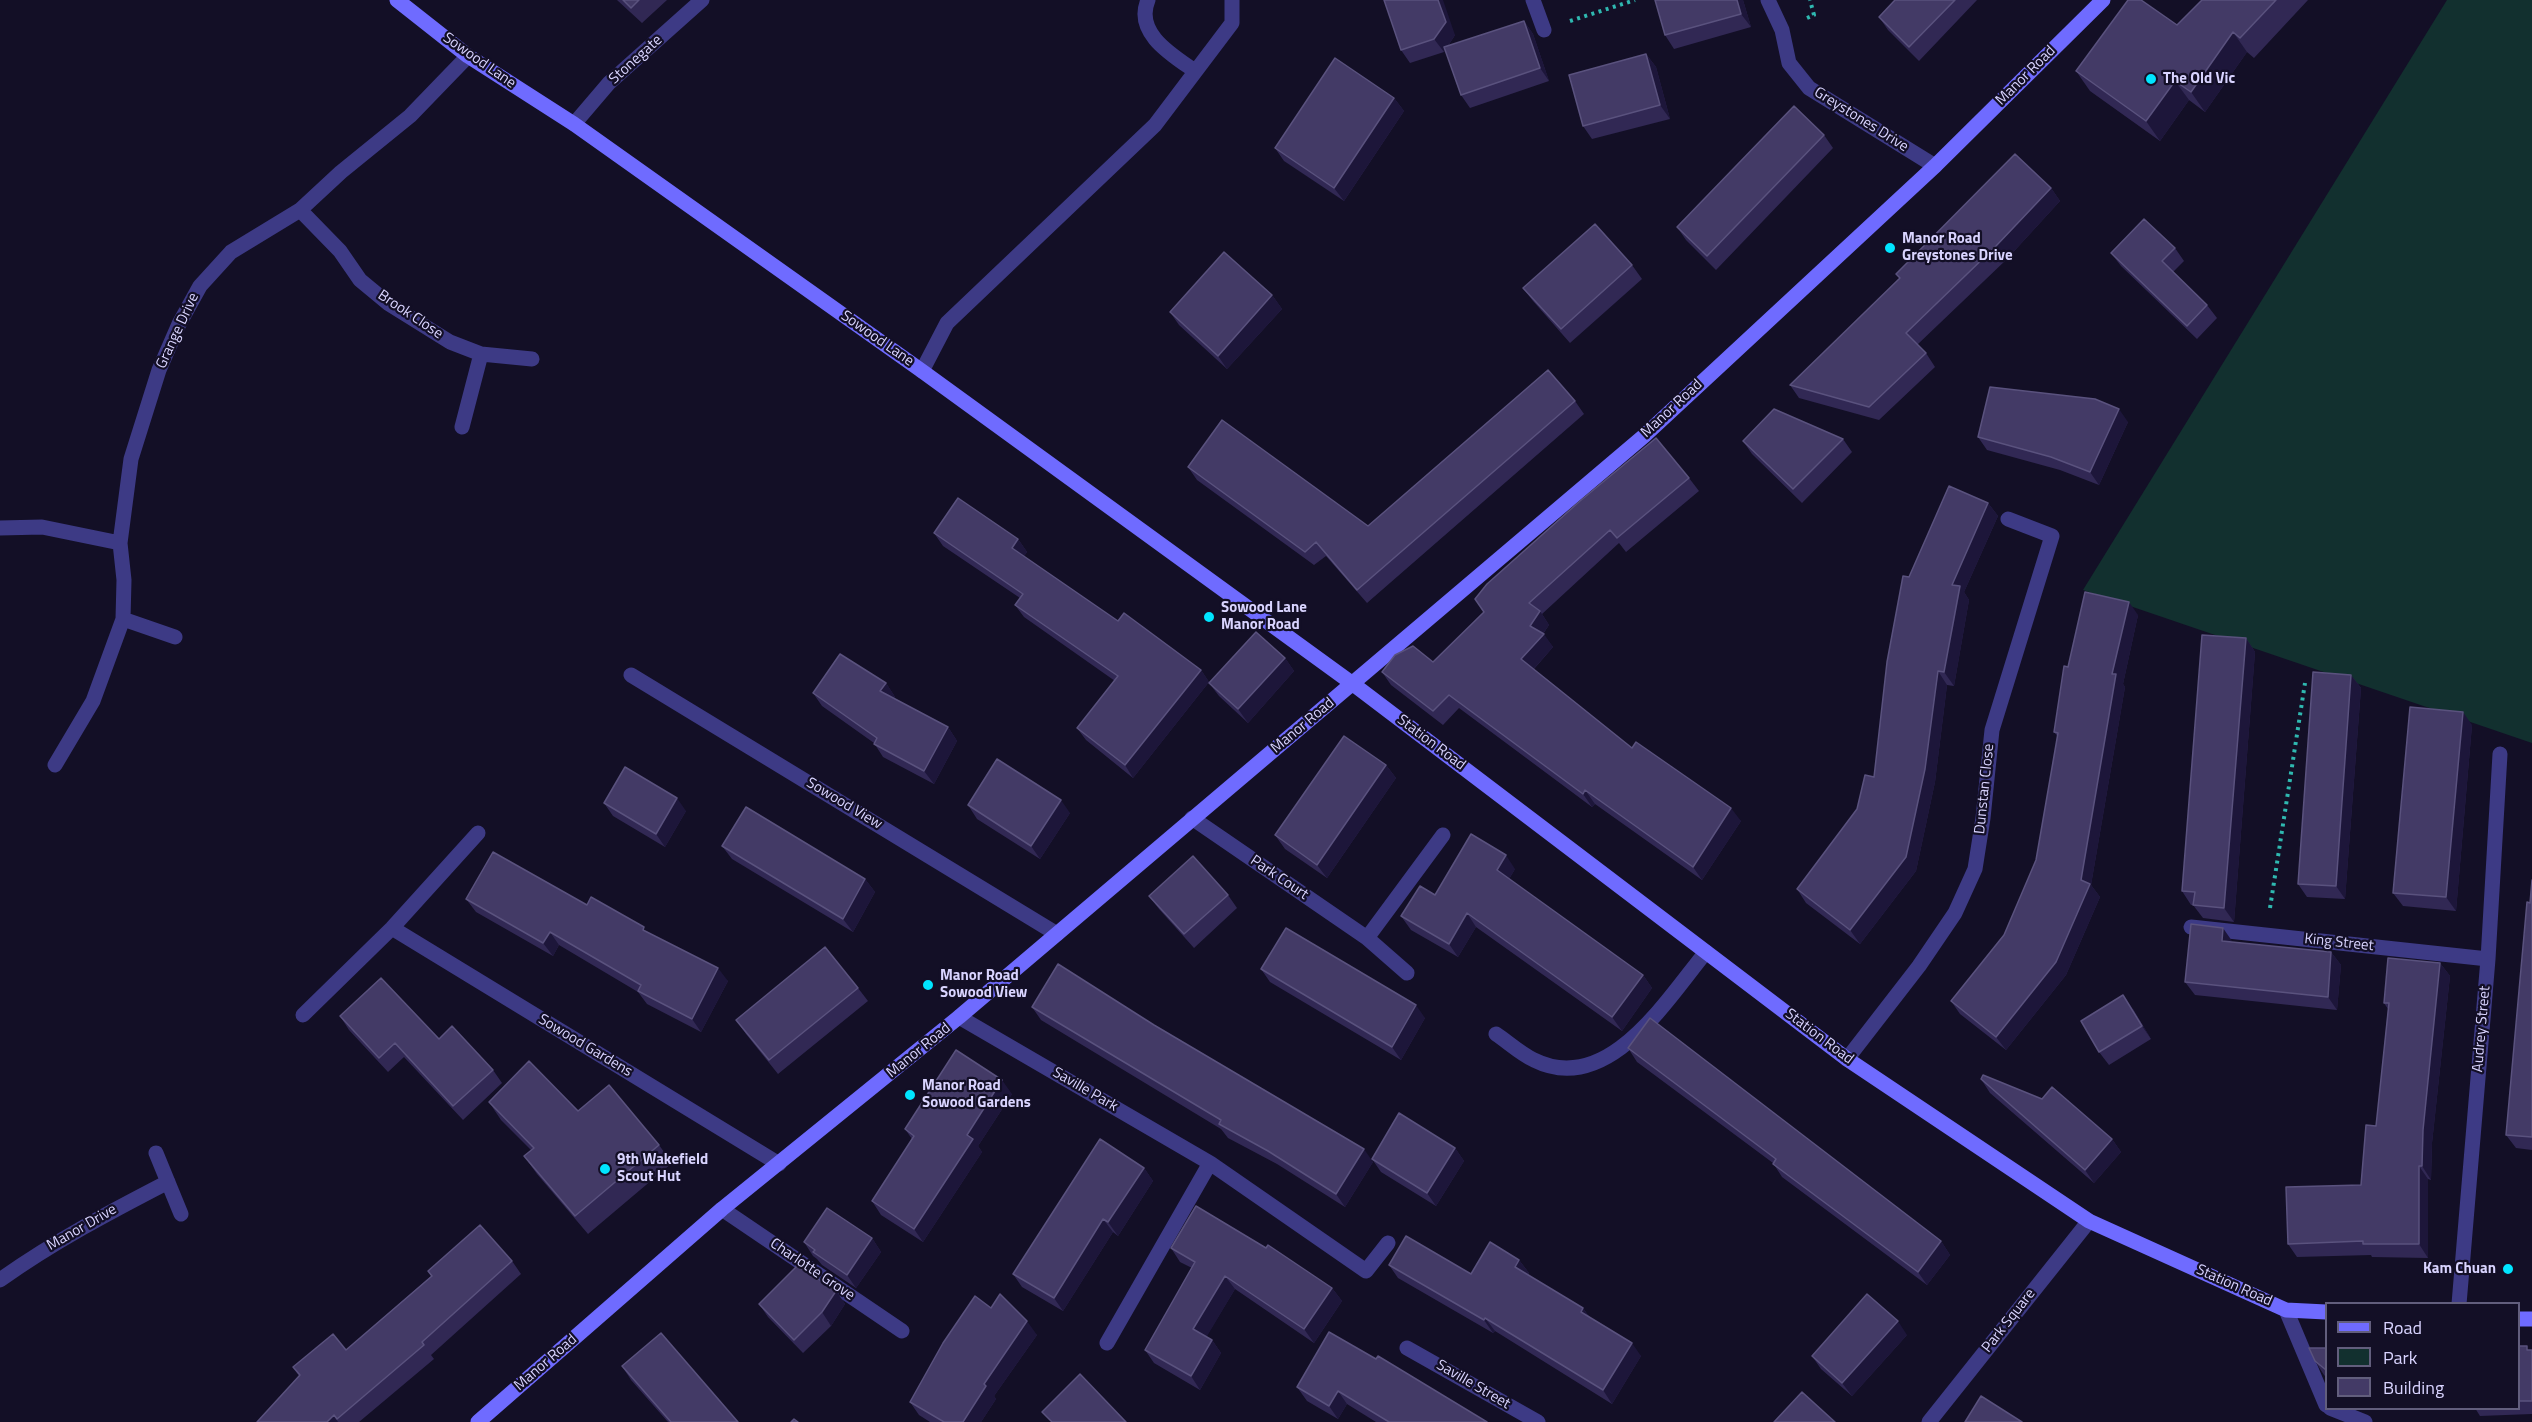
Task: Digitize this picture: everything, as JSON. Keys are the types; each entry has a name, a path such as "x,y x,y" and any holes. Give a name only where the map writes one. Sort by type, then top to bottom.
{"main road":[{"name":"Sowood Lane","path":"397,0 468,56 574,124 922,371 1353,684"},
{"name":"Manor Road","path":"478,1422 722,1209 959,1017 1644,436 1935,166 2103,0"},
{"name":"Station Road","path":"1353,684 1847,1059 2089,1221 2286,1310 2325,1312"}],"street":[{"name":"Stonegate","path":"574,124 609,83 702,0"},
{"path":"1148,0 1147,29 1166,50 1194,71"},
{"path":"922,371 947,323 1155,125 1232,23 1232,0"},
{"path":"1533,0 1544,30"},
{"name":"Greystones Drive","path":"1768,0 1782,30 1789,63 1809,88 1935,166"},
{"name":"Grange Drive","path":"56,765 93,701 123,619 124,580 120,543 131,459 159,370 179,324 200,286 231,252 300,210 341,172 410,116 468,56"},
{"name":"Brook Close","path":"300,210 340,251 360,280 389,304 450,342 481,354 532,359"},
{"path":"462,427 481,354"},
{"name":"Dunstan Close","path":"1847,1059 1955,913 1975,869 1992,730 2052,536 2008,519"},
{"path":"0,528 42,527 120,543"},
{"path":"123,619 175,637"},
{"name":"Sowood View","path":"631,675 1057,934"},
{"name":"Audrey Street","path":"2459,1302 2488,959 2500,754"},
{"name":"Park Court","path":"1192,819 1367,938 1407,973"},
{"path":"303,1015 392,928 478,833"},
{"path":"1367,938 1443,835"},
{"name":"King Street","path":"2191,927 2488,959"},
{"name":"Sowood Gardens","path":"392,928 779,1164"},
{"path":"1496,1034 1535,1061 1574,1069 1614,1055 1653,1019 1706,952"},
{"name":"Saville Park","path":"959,1017 1210,1163 1366,1271 1388,1243"},
{"path":"156,1153 181,1214"},
{"path":"1107,1343 1210,1163"},
{"name":"Manor Drive","path":"0,1280 32,1257 98,1218 168,1182"},
{"name":"Charlotte Grove","path":"722,1209 902,1331"},
{"name":"Park Square","path":"1929,1422 2089,1221"},
{"path":"2286,1310 2325,1403"},
{"name":"Saville Street","path":"1407,1348 1538,1422"},
{"path":"2335,1410 2365,1422"}],"path":[{"path":"1544,30 1635,0"},
{"path":"2266,935 2305,683"}],"green space":[{"path":"2447,0 2532,0 2532,743 2083,590"}],"building":[{"path":"623,0 639,0 631,8"},
{"path":"1384,0 1438,0 1446,22 1434,39 1401,50"},
{"path":"1655,0 1737,0 1741,14 1665,35"},
{"path":"1895,0 1955,0 1909,47 1879,17"},
{"path":"2128,0 2141,0 2177,25 2202,0 2276,0 2240,38 2233,32 2191,92 2175,81 2146,121 2076,71"},
{"path":"1524,21 1540,68 1461,95 1444,47"},
{"path":"1646,54 1660,105 1583,126 1569,75"},
{"path":"1335,58 1394,98 1334,188 1275,148"},
{"path":"1794,106 1824,135 1707,256 1677,227"},
{"path":"2015,154 2051,188 1996,246 1906,333 1926,353 1869,407 1790,385 1900,278 1896,274"},
{"path":"2144,219 2175,248 2162,261 2207,305 2187,326 2111,253"},
{"path":"1595,224 1632,265 1561,329 1523,288"},
{"path":"1224,252 1272,295 1218,356 1170,312"},
{"path":"1548,370 1575,401 1357,590 1316,542 1305,552 1188,467 1222,420 1368,526"},
{"path":"1990,387 2095,399 2119,409 2090,472 2051,457 1978,437"},
{"path":"1774,409 1843,439 1793,489 1743,441"},
{"path":"1656,438 1689,478 1617,538 1610,530 1529,603 1540,611 1530,626 1544,634 1521,659 1632,748 1636,742 1731,808 1693,867 1585,790 1583,794 1449,695 1433,711 1382,672 1395,655 1413,646 1433,662 1484,612 1475,599 1487,584 1580,501"},
{"path":"1949,486 1988,503 1952,585 1960,586 1944,672 1938,671 1925,769 1906,857 1850,930 1797,889 1857,809 1865,775 1874,777 1887,662 1903,576 1909,577"},
{"path":"958,498 1018,539 1012,548 1118,621 1124,613 1201,670 1125,765 1077,728 1118,676 1015,605 1023,594 934,533"},
{"path":"2085,592 2129,602 2112,674 2116,674 2081,880 2090,884 2056,962 1996,1037 1951,1001 2004,935 2036,860 2058,733 2054,732 2064,666 2068,667"},
{"path":"1256,632 1285,658 1238,709 1209,683"},
{"path":"2202,635 2246,638 2224,908 2193,905 2195,892 2182,891"},
{"path":"840,654 886,683 880,691 948,727 924,771 874,744 877,738 813,693"},
{"path":"2313,672 2351,675 2336,886 2298,884"},
{"path":"2410,707 2463,712 2446,897 2393,893"},
{"path":"1344,736 1386,765 1317,865 1275,835"},
{"path":"997,759 1061,800 1031,846 968,805"},
{"path":"625,767 677,798 656,834 604,803"},
{"path":"746,807 865,879 843,919 722,846"},
{"path":"1471,834 1506,855 1497,870 1643,975 1612,1017 1467,913 1449,944 1401,916 1420,886 1435,895"},
{"path":"493,852 587,905 591,897 644,927 643,930 718,968 692,1019 638,991 641,985 550,932 543,943 466,899"},
{"path":"1193,856 1228,895 1184,934 1149,896"},
{"path":"2532,880 2532,1137 2506,1135 2527,902 2530,903"},
{"path":"2191,924 2223,928 2222,941 2331,952 2328,997 2185,982"},
{"path":"1286,928 1416,1005 1392,1047 1261,969"},
{"path":"825,947 858,988 769,1060 736,1020"},
{"path":"2388,958 2440,963 2423,1130 2422,1166 2419,1166 2419,1244 2363,1244 2363,1241 2288,1244 2286,1187 2361,1185 2366,1125 2376,1126 2389,1003 2384,1003"},
{"path":"1058,964 1154,1025 1364,1149 1336,1194 1268,1151 1219,1124 1221,1120 1032,1007"},
{"path":"381,978 439,1039 452,1026 493,1070 453,1106 395,1043 379,1058 340,1016"},
{"path":"2123,995 2142,1026 2099,1052 2081,1021"},
{"path":"1650,1018 1941,1241 1918,1272 1773,1164 1776,1159 1628,1048"},
{"path":"956,1050 1002,1080 967,1135 973,1139 914,1229 872,1201 914,1136 905,1129"},
{"path":"529,1061 578,1111 609,1085 659,1145 575,1216 524,1156 534,1148 489,1102"},
{"path":"1983,1075 2042,1099 2052,1087 2112,1139 2085,1170 1981,1079"},
{"path":"1399,1113 1455,1148 1427,1193 1372,1159"},
{"path":"1100,1139 1144,1168 1108,1222 1103,1219 1054,1298 1013,1274"},
{"path":"1196,1206 1266,1248 1268,1245 1332,1288 1304,1329 1225,1276 1193,1329 1212,1340 1191,1376 1145,1350 1195,1262 1171,1248"},
{"path":"827,1208 872,1238 847,1275 813,1252 815,1250 804,1242"},
{"path":"480,1225 512,1261 422,1342 424,1345 337,1419 334,1415 327,1422 257,1422 300,1375 293,1367 333,1334 346,1350 432,1276 428,1271"},
{"path":"1406,1236 1471,1274 1490,1242 1519,1260 1515,1267 1583,1308 1581,1312 1632,1343 1603,1390 1485,1318 1484,1320 1389,1265"},
{"path":"798,1265 836,1291 822,1312 794,1340 759,1304"},
{"path":"1000,1294 1027,1321 984,1384 986,1386 963,1422 944,1422 910,1402 943,1343 975,1296 991,1308"},
{"path":"1867,1294 1898,1321 1842,1383 1812,1356"},
{"path":"1329,1332 1376,1359 1378,1356 1487,1422 1389,1422 1338,1391 1329,1406 1297,1387"},
{"path":"661,1333 738,1422 671,1422 622,1366"},
{"path":"2520,1346 2527,1346 2527,1350 2532,1350 2532,1401 2520,1401"},
{"path":"2309,1348 2325,1348 2325,1369 2315,1361"},
{"path":"1080,1374 1126,1422 1052,1422 1042,1412"},
{"path":"1802,1392 1835,1422 1774,1422"},
{"path":"1981,1396 2022,1422 1965,1422"}],"place":[{"name":"The Old Vic","path":"2151,79"},
{"name":"Manor Road Greystones Drive","path":"1890,248"},
{"name":"Sowood Lane Manor Road","path":"1209,617"},
{"name":"Manor Road Sowood View","path":"928,985"},
{"name":"Manor Road Sowood Gardens","path":"910,1095"},
{"name":"9th Wakefield Scout Hut","path":"605,1169"},
{"name":"Kam Chuan","path":"2508,1269"}]}
